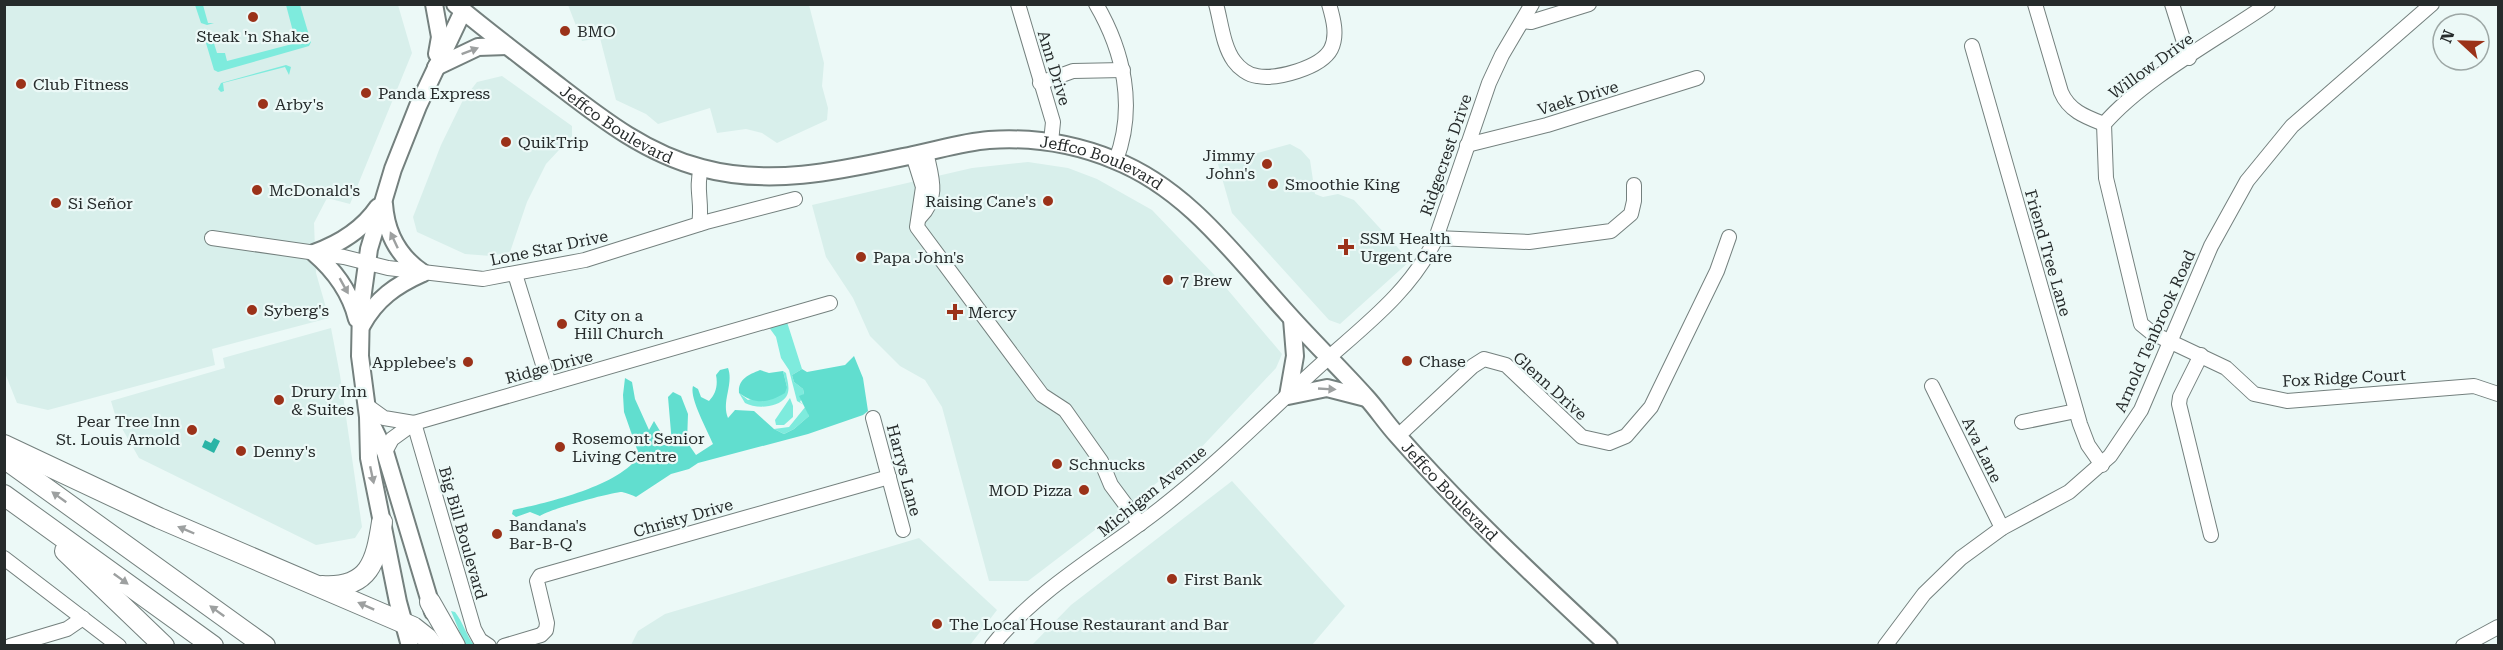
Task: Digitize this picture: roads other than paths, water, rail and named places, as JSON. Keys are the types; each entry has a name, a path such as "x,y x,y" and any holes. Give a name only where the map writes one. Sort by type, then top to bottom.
{"highway":[{"path":"4,445 159,518 404,623 421,632 433,645"},
{"path":"4,458 265,645"},
{"path":"5,496 165,645"},
{"path":"5,496 213,645"},
{"path":"319,585 336,587 361,578 371,568 377,554 382,522"},
{"path":"430,602 455,645"}],"main road":[{"path":"434,4 440,37 436,67"},
{"path":"410,645 369,458 367,411 360,364 360,328 366,262 384,197 402,142 465,6"},
{"name":"Jeffco Boulevard","path":"465,6 507,46 604,121 643,145 701,168 749,176 794,176 844,169 987,140 1022,139 1081,148 1116,160 1152,179 1190,207 1329,357 1398,436 1520,563 1609,645"},
{"path":"436,67 478,47 507,46"},
{"path":"360,328 354,306 341,281 314,253 343,240 362,225 384,197"},
{"path":"360,328 370,309 380,299 404,282 423,273 405,259 395,244 385,213 384,197"},
{"path":"1292,319 1295,357 1288,396 1323,388 1366,398"},
{"path":"367,411 386,452 444,645"}],"street":[{"name":"Ann Drive","path":"1018,4 1053,122 1051,142"},
{"path":"1096,4 1111,32 1123,70 1126,115 1116,160"},
{"path":"1216,4 1234,62 1254,76 1269,78 1311,66 1322,60 1331,50 1335,34 1329,4"},
{"name":"Ridgecrest Drive","path":"1329,357 1350,340 1414,276 1426,260 1436,238 1489,83 1502,55 1532,4"},
{"path":"1523,21 1531,22 1589,4"},
{"path":"2035,4 2066,103 2074,110 2104,124"},
{"path":"2172,4 2189,58"},
{"name":"Willow Drive","path":"2170,342 2152,333 2141,324 2106,178 2104,124 2124,104 2268,4"},
{"name":"Arnold Tenbrook Road","path":"1885,645 1940,577 1961,558 2002,528 2069,492 2102,465 2122,442 2136,418 2217,232 2240,192 2265,157 2312,107 2432,4"},
{"name":"Friend Tree Lane","path":"1972,46 2076,411 2088,445 2102,465"},
{"path":"1040,83 1073,71 1123,70"},
{"name":"Vaek Drive","path":"1467,145 1547,124 1697,78"},
{"path":"920,154 923,187 920,217 916,227 1042,395 1065,410 1101,461 1111,485 1140,524"},
{"path":"699,224 701,211 697,182 701,168"},
{"path":"1436,238 1529,242 1611,231 1631,214 1634,185"},
{"name":"Lone Star Drive","path":"212,238 314,253 423,273 473,279 515,274 585,260 699,224 795,199"},
{"name":"Glenn Drive","path":"1398,436 1473,366 1484,359 1506,365 1582,437 1609,443 1626,436 1651,407 1717,271 1729,237"},
{"path":"515,274 549,384"},
{"name":"Ridge Drive","path":"386,452 392,439 414,423 830,303"},
{"name":"Fox Ridge Court","path":"2170,342 2226,368 2254,394 2268,398 2287,400 2474,386 2499,394"},
{"path":"2201,355 2180,397 2179,404 2211,535"},
{"name":"Michigan Avenue","path":"992,645 1003,631 1051,590 1140,524 1225,454 1329,357"},
{"name":"Ava Lane","path":"1932,386 2002,528"},
{"name":"Ridge Drive","path":"367,411 384,418 414,423"},
{"path":"2022,422 2076,411"},
{"name":"Harrys Lane","path":"873,418 903,530"},
{"name":"Big Bill Boulevard","path":"414,423 474,629 480,640 489,645"},
{"name":"Christy Drive","path":"504,645 541,635 546,630 547,623 537,581 540,576 889,477"},
{"path":"4,558 119,645"},
{"path":"10,645 67,629 83,618"},
{"path":"2463,645 2499,627"}],"place":[{"name":"Steak 'n Shake","path":"253,17"},
{"name":"BMO","path":"565,31"},
{"name":"Club Fitness","path":"21,84"},
{"name":"Panda Express","path":"366,93"},
{"name":"Arby's","path":"263,104"},
{"name":"QuikTrip","path":"506,142"},
{"name":"Jimmy John's","path":"1267,164"},
{"name":"Smoothie King","path":"1273,184"},
{"name":"McDonald's","path":"257,190"},
{"name":"Raising Cane's","path":"1048,201"},
{"name":"Si Señor","path":"56,203"},
{"name":"SSM Health Urgent Care","path":"1346,247"},
{"name":"Papa John's","path":"861,257"},
{"name":"7 Brew","path":"1168,280"},
{"name":"Syberg's","path":"252,310"},
{"name":"Mercy","path":"955,312"},
{"name":"City on a Hill Church","path":"562,324"},
{"name":"Chase","path":"1407,361"},
{"name":"Applebee's","path":"468,362"},
{"name":"Drury Inn & Suites","path":"279,400"},
{"name":"Pear Tree Inn St. Louis Arnold","path":"192,430"},
{"name":"Rosemont Senior Living Centre","path":"560,447"},
{"name":"Denny's","path":"241,451"},
{"name":"Schnucks","path":"1057,464"},
{"name":"MOD Pizza","path":"1084,490"},
{"name":"Bandana's Bar-B-Q","path":"497,534"},
{"name":"First Bank","path":"1172,579"},
{"name":"The Local House Restaurant and Bar","path":"937,624"}]}
